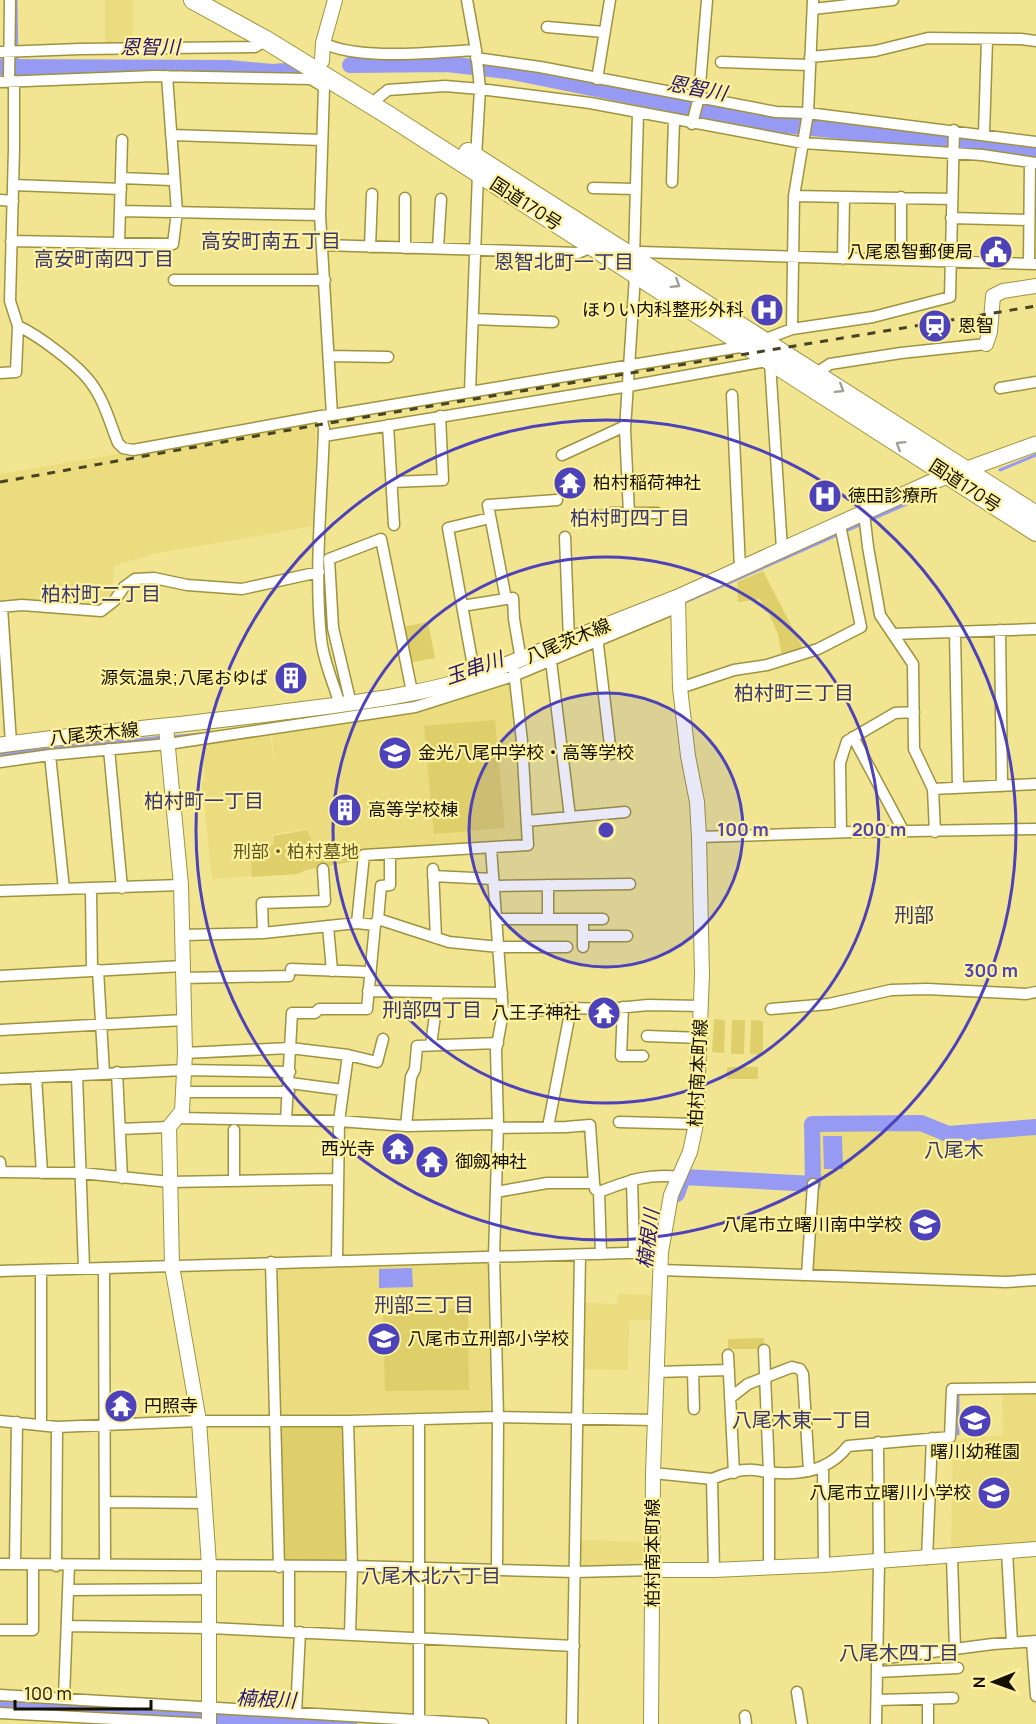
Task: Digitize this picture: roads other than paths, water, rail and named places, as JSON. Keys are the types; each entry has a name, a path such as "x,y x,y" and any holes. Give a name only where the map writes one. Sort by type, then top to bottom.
{"highway":[{"name":"国道170号","path":"193,0 292,55 321,63 342,74 477,165 592,247 635,264"},
{"name":"国道170号","path":"214,0 270,29 477,165 959,473 1036,514"},
{"name":"国道170号","path":"754,343 769,362 810,379"},
{"name":"国道170号","path":"959,473 1036,532"}],"main road":[{"name":"八尾茨木線","path":"6,744 167,736 454,684 515,668 569,640 598,636 678,602 740,568 864,513 1036,444"}],"street":[{"path":"0,373 16,372 18,326 5,301 12,241 13,201 8,81 11,53 5,16 10,0"},
{"path":"335,0 321,63 320,215 329,356 319,572 321,641 345,705"},
{"path":"467,0 479,84 471,393"},
{"path":"597,79 610,0"},
{"path":"692,122 699,98 707,0"},
{"path":"792,329 794,196 807,114 813,5 893,0"},
{"path":"548,27 604,32"},
{"path":"721,62 809,61 841,52 875,51 928,38 1036,41"},
{"path":"984,135 987,39"},
{"path":"11,53 255,47 266,40"},
{"path":"8,81 167,76 311,79 334,48 386,54 476,56 776,112 954,130 1036,141"},
{"path":"12,241 173,244 177,212 167,76"},
{"path":"378,98 388,90 479,84 804,142 952,151 1033,162 1029,220 1032,264 641,252 635,264"},
{"path":"629,513 626,426 635,264 638,113"},
{"path":"672,182 674,120"},
{"path":"18,326 36,336 91,382 118,443 123,448 133,450 754,343 792,329 873,317 950,297 954,130"},
{"path":"171,135 322,140"},
{"path":"119,243 122,140"},
{"path":"13,185 121,184 171,180"},
{"path":"593,188 636,189"},
{"path":"370,247 372,194"},
{"path":"794,196 952,199"},
{"path":"843,259 844,197"},
{"path":"901,197 901,260"},
{"path":"405,198 405,248"},
{"path":"438,249 441,199"},
{"path":"0,200 13,201"},
{"path":"120,211 320,215"},
{"path":"951,218 1029,220"},
{"path":"323,245 578,253 592,247"},
{"path":"174,280 325,280"},
{"path":"810,379 830,364 901,353 986,344 990,332 993,296 1002,291 1036,286"},
{"path":"473,319 553,322"},
{"path":"329,356 388,357"},
{"path":"324,436 769,362 782,549"},
{"path":"999,388 1036,382"},
{"path":"732,395 740,568"},
{"path":"392,482 443,480 440,416"},
{"path":"388,425 394,525"},
{"path":"562,455 626,426"},
{"path":"506,599 488,505 557,500"},
{"path":"585,516 605,516 611,513 657,513"},
{"path":"864,513 880,615 913,664 914,749 933,789 934,832"},
{"path":"476,677 448,528 490,518"},
{"path":"681,688 734,670 767,665 818,649 861,627 840,525"},
{"path":"564,537 569,640"},
{"path":"345,705 333,628 329,559 381,539 412,692"},
{"path":"6,744 1,607 22,605 101,611 135,579 154,578 188,585 242,588 319,572"},
{"path":"357,923 364,855 528,845 515,668 513,598 462,606"},
{"name":"柏村南本町線","path":"651,1724 653,1473 661,1252 671,1195 692,1145 696,1124 701,1006 699,837 697,802 688,756 681,688 678,602"},
{"path":"893,634 1036,629"},
{"path":"1000,630 1002,786"},
{"path":"955,632 958,788"},
{"path":"0,762 109,749 167,736 415,708 515,668 551,661 598,636 612,754"},
{"path":"551,661 570,817"},
{"path":"842,832 840,763 847,741 895,712 914,712"},
{"path":"0,1686 0,1711 209,1724 209,1565 200,1421 172,1266 170,1182 173,1123 182,1111 185,1053 181,885 167,736"},
{"path":"853,737 904,832"},
{"path":"109,749 122,888"},
{"path":"50,755 64,888"},
{"path":"933,789 1036,784"},
{"path":"527,821 625,812"},
{"path":"699,837 842,832 1036,830"},
{"path":"491,848 503,1013 496,1050 498,1126 494,1256 498,1417 497,1569"},
{"path":"286,1120 292,1012 315,1013 319,1009 367,1010 381,886 390,885 390,854"},
{"path":"263,933 262,903 324,901 323,869"},
{"path":"436,938 433,872 494,883 630,884"},
{"path":"0,891 181,885"},
{"path":"548,885 548,919"},
{"path":"91,889 104,1073"},
{"path":"496,919 603,919"},
{"path":"583,919 583,942 627,936"},
{"path":"183,934 263,933 376,922 449,942 499,947 567,947"},
{"path":"328,926 332,971"},
{"path":"0,976 95,970 370,972"},
{"path":"771,1010 829,1004 891,990 927,988 1026,994 1036,992"},
{"path":"368,991 502,993"},
{"path":"431,1045 438,993"},
{"path":"503,1013 648,1005 701,1006"},
{"path":"623,1007 621,1056 643,1056"},
{"path":"548,1127 571,1008"},
{"path":"0,1030 184,1020"},
{"path":"647,1036 700,1038"},
{"path":"185,1053 290,1048 348,1055 377,1062 383,1039"},
{"path":"406,1126 411,1077 416,1069 417,1046 498,1042"},
{"path":"337,1260 339,1121 348,1055"},
{"path":"0,1079 184,1070 343,1090"},
{"path":"117,1072 122,1178"},
{"path":"77,1075 84,1268"},
{"path":"36,1077 42,1173"},
{"path":"183,1092 289,1082"},
{"path":"120,1129 173,1123 286,1120 406,1126 590,1125 601,1254"},
{"path":"619,1122 696,1124"},
{"path":"234,1130 234,1181"},
{"path":"0,1162 1,1172 81,1173 170,1182 337,1179"},
{"path":"496,1192 547,1183 597,1187 655,1175 679,1177"},
{"path":"632,1180 634,1253"},
{"path":"807,1275 813,1184"},
{"path":"0,1271 661,1252"},
{"path":"572,1724 580,1255"},
{"path":"271,1262 275,1420 284,1567 294,1632 296,1713"},
{"path":"104,1268 105,1565"},
{"path":"41,1270 41,1424"},
{"path":"660,1270 1006,1282 1036,1280"},
{"path":"764,1350 769,1473 769,1568"},
{"path":"728,1355 734,1473"},
{"path":"730,1398 748,1384 792,1367 800,1370 803,1374 809,1471"},
{"path":"656,1372 729,1370"},
{"path":"693,1371 694,1409"},
{"path":"653,1473 712,1479 753,1470 769,1473 809,1471 823,1467 839,1458 848,1446 950,1437 952,1389 1036,1388"},
{"path":"0,1421 57,1427 200,1421 498,1417 655,1420"},
{"path":"419,1419 419,1722"},
{"path":"348,1420 352,1566 350,1634"},
{"path":"15,1564 17,1422"},
{"path":"56,1566 57,1427"},
{"path":"927,1559 932,1438"},
{"path":"876,1724 879,1562 878,1442"},
{"path":"823,1467 824,1565"},
{"path":"712,1479 714,1570"},
{"path":"106,1502 205,1503"},
{"path":"0,1564 352,1566 575,1572 714,1570 927,1559 1036,1549"},
{"path":"1007,1551 1012,1643"},
{"path":"952,1557 955,1650"},
{"path":"0,1630 33,1630 33,1565"},
{"path":"64,1698 69,1566"},
{"path":"68,1590 209,1589"},
{"path":"67,1626 210,1628 574,1646"},
{"path":"878,1659 1034,1641 1036,1696"},
{"path":"877,1672 958,1668"},
{"path":"797,1692 802,1724"},
{"path":"0,1695 209,1706 419,1722 483,1724"},
{"path":"877,1700 953,1698"},
{"path":"928,1699 928,1724"}],"water":[{"path":"823,1136 842,1136 843,1169 824,1169"},
{"path":"412,1268 413,1287 379,1288 379,1269"}],"waterway":[{"path":"16,0 17,67"},
{"name":"恩智川","path":"350,65 447,64 507,71 765,123 1036,152"},
{"name":"恩智川","path":"0,67 228,68 273,72 299,70"},
{"name":"玉串川","path":"1000,470 1036,455"},
{"name":"玉串川","path":"868,521 927,495"},
{"name":"玉串川","path":"681,604 862,524"},
{"name":"玉串川","path":"171,737 200,734"},
{"name":"玉串川","path":"0,754 164,737"},
{"name":"楠根川","path":"677,1194 683,1177 813,1184 812,1124 921,1123 948,1134 1036,1127"},
{"path":"958,1434 958,1395 960,1392"},
{"name":"楠根川","path":"0,1706 349,1724"}],"railway":[{"path":"0,482 323,424 1036,306"}],"place":[{"name":"八尾恩智郵便局","path":"996,252"},
{"name":"ほりい内科整形外科","path":"767,310"},
{"name":"恩智","path":"935,326"},
{"name":"柏村稲荷神社","path":"570,483"},
{"name":"徳田診療所","path":"825,496"},
{"name":"源気温泉;八尾おゆば","path":"291,678"},
{"name":"金光八尾中学校・高等学校","path":"395,753"},
{"name":"高等学校棟","path":"345,810"},
{"name":"八王子神社","path":"604,1013"},
{"name":"西光寺","path":"398,1149"},
{"name":"御劔神社","path":"432,1162"},
{"name":"八尾市立曙川南中学校","path":"925,1225"},
{"name":"八尾市立刑部小学校","path":"384,1339"},
{"name":"円照寺","path":"121,1406"},
{"name":"曙川幼稚園","path":"975,1421"},
{"name":"八尾市立曙川小学校","path":"994,1493"}],"district":[{"name":"高安町南五丁目","path":"271,241"},
{"name":"高安町南四丁目","path":"104,259"},
{"name":"恩智北町一丁目","path":"564,262"},
{"name":"柏村町四丁目","path":"630,518"},
{"name":"柏村町二丁目","path":"101,594"},
{"name":"柏村町三丁目","path":"794,693"},
{"name":"柏村町一丁目","path":"204,801"},
{"name":"刑部","path":"914,915"},
{"name":"刑部四丁目","path":"432,1010"},
{"name":"八尾木","path":"954,1150"},
{"name":"刑部三丁目","path":"424,1305"},
{"name":"八尾木東一丁目","path":"802,1420"},
{"name":"八尾木北六丁目","path":"431,1576"},
{"name":"八尾木四丁目","path":"899,1653"}],"park label":[{"name":"刑部・柏村墓地","path":"296,852"}]}
